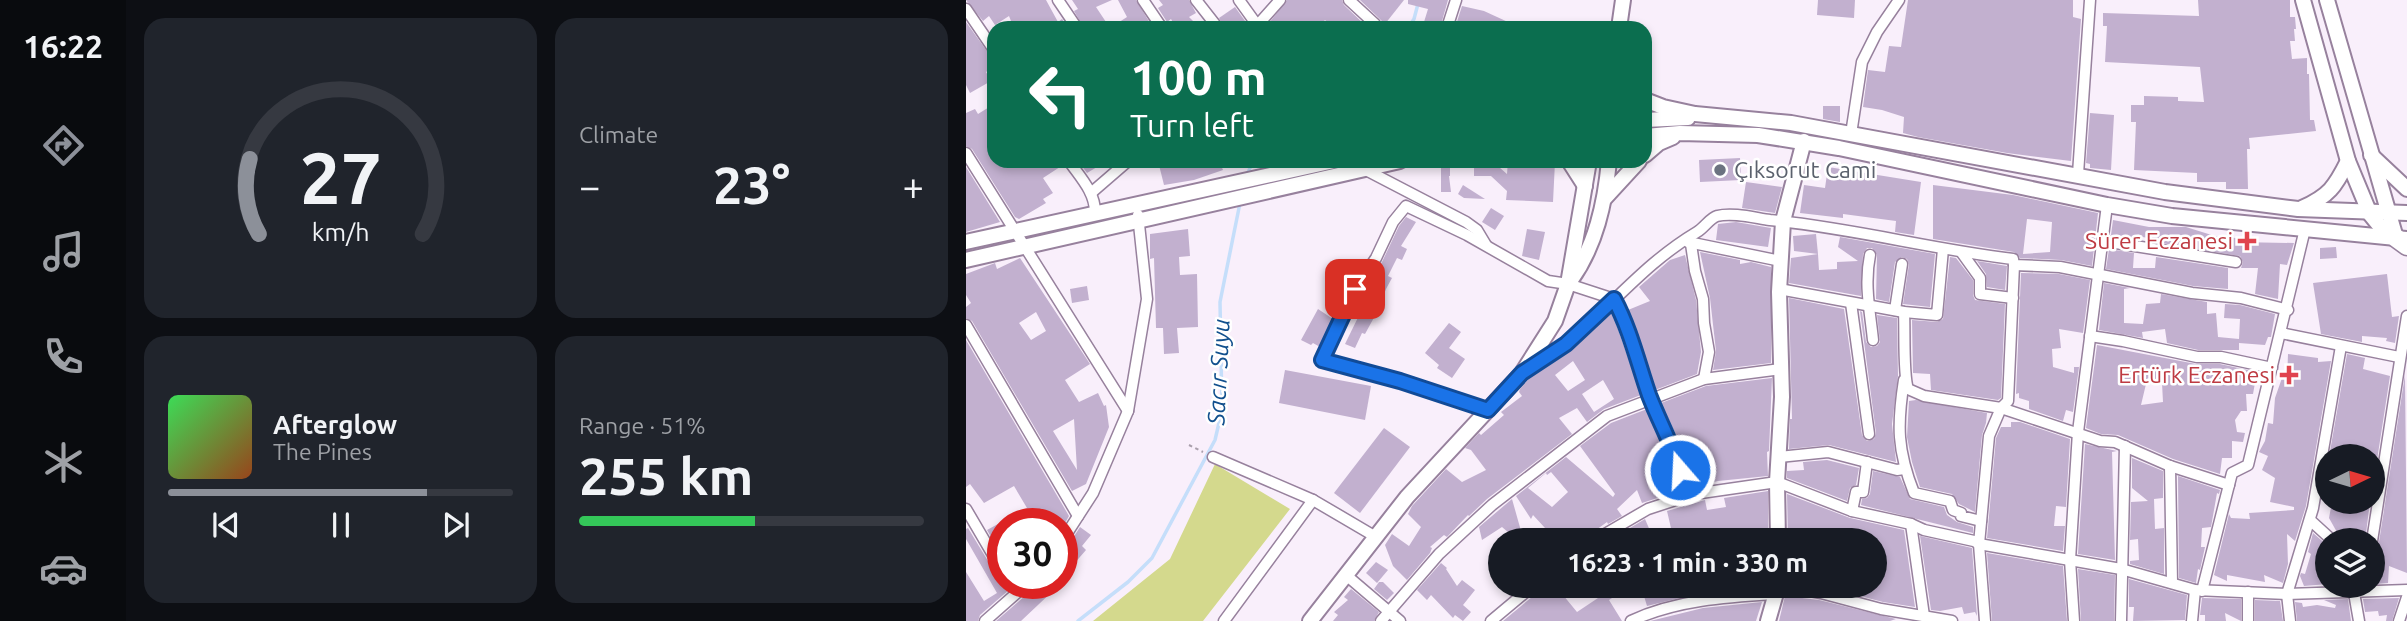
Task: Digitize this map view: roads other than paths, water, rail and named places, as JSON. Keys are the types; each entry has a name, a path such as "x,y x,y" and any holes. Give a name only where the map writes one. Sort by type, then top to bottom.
{"main road":[{"path":"1620,21 1623,0"},
{"path":"2303,0 2348,161 2370,214 2383,230 2403,241"},
{"path":"2327,0 2371,155 2383,187 2388,213 2403,241"},
{"path":"1652,103 1710,116 1791,123 2165,192 2298,209 2407,214"},
{"path":"1652,120 1710,116"},
{"path":"1652,135 1680,133 1758,135 1804,141 2107,205 2172,216 2403,241"},
{"path":"1652,149 1680,133"},
{"path":"1778,528 1780,261 1783,221 1804,141"},
{"path":"2371,155 2407,189"},
{"path":"2298,209 2322,199 2336,184 2348,161"},
{"path":"966,242 1302,168"},
{"path":"966,260 1368,168"},
{"path":"1573,168 1585,186"},
{"path":"1310,621 1407,497 1522,373 1555,321 1568,284 1588,168"},
{"path":"1568,284 1584,262 1605,198 1608,168"},
{"path":"1605,198 1633,168"},
{"path":"1768,621 1776,598"}],"street":[{"path":"1058,0 1072,21"},
{"path":"1143,0 1157,21"},
{"path":"1196,0 1212,21"},
{"path":"1240,0 1252,21"},
{"path":"1261,21 1280,0"},
{"path":"1349,0 1372,21"},
{"path":"1449,21 1456,0"},
{"path":"1851,134 1862,62 1877,32 1899,0"},
{"path":"2078,174 2090,0"},
{"path":"966,9 987,40"},
{"path":"966,153 1128,411"},
{"path":"1074,168 1095,201 1095,212"},
{"path":"1091,193 1120,168"},
{"path":"1364,169 1465,222 1477,230 1487,246"},
{"path":"1078,516 1093,493 1128,411 1147,299 1137,204"},
{"path":"2074,621 2070,560 2078,432 2107,205"},
{"path":"1488,410 1400,381 1322,360 1355,289 1376,258 1393,222 1406,206 1487,246 1548,281 1568,284 1614,299 1623,316 1650,398 1672,444 1688,496"},
{"path":"1522,373 1566,344 1646,268 1687,242 1715,216 1783,221 1864,233 1962,253 2013,259 2008,401 2001,408 1989,436 1979,544 1985,621"},
{"path":"2192,621 2232,473 2248,465 2288,310 2305,229"},
{"path":"2103,241 2236,262"},
{"path":"1687,242 1780,261"},
{"path":"1687,242 1703,299 1709,352 1704,379"},
{"path":"1779,289 1899,311 1937,315 1943,249"},
{"path":"1962,253 1980,278 1980,295 2013,298"},
{"path":"1870,255 1867,270 1868,305 1873,340"},
{"path":"1902,264 1899,311 1908,389 1924,396 2001,408 2042,423 2125,446 2170,466 2229,485"},
{"path":"2014,265 2060,267 2192,293 2241,298 2288,310"},
{"path":"1851,303 1868,434"},
{"path":"2374,528 2407,316"},
{"path":"966,325 1073,508"},
{"path":"2281,333 2399,357"},
{"path":"2090,337 2123,341 2197,357 2221,357 2272,368"},
{"path":"2290,621 2287,594 2310,520 2341,346"},
{"path":"1381,621 1439,554 1492,505 1607,416 1704,379 1781,369"},
{"path":"1905,380 1899,417 1901,456 1914,493 1950,501 1953,510 1961,513 1961,516 1981,521"},
{"path":"2121,621 2125,446"},
{"path":"1779,457 1829,452 1897,470 1905,469"},
{"path":"1213,457 1313,500 1376,537"},
{"path":"1852,511 1856,492 1863,492 1867,462"},
{"path":"2170,466 2172,583"},
{"path":"1615,528 1648,509 1688,496 1777,482 1852,511 1911,524 1924,530 1979,544 2121,569 2199,590 2287,594 2315,592"},
{"path":"1224,621 1313,500"},
{"path":"966,509 987,545"},
{"path":"2310,520 2319,528"},
{"path":"1911,524 1924,616"},
{"path":"1346,575 1399,621"},
{"path":"2385,590 2407,590"},
{"path":"2248,592 2248,621"},
{"path":"2399,621 2407,597"},
{"path":"1491,621 1519,598"},
{"path":"1631,621 1659,610 1716,598"},
{"path":"1840,598 1881,609 1952,621"},
{"path":"2359,598 2359,621"},
{"path":"985,621 1011,599"}],"waterway":[{"name":"Sacır Suyu","path":"1413,21 1419,0"},
{"name":"Sacır Suyu","path":"1247,175 1250,168"},
{"name":"Sacır Suyu","path":"1078,621 1128,582 1152,558 1215,440 1222,410 1220,302 1240,203"}],"place":[{"name":"Çıksorut Cami","path":"1720,170"},
{"name":"Sürer Eczanesi","path":"2247,241"},
{"name":"Ertürk Eczanesi","path":"2289,375"}]}
